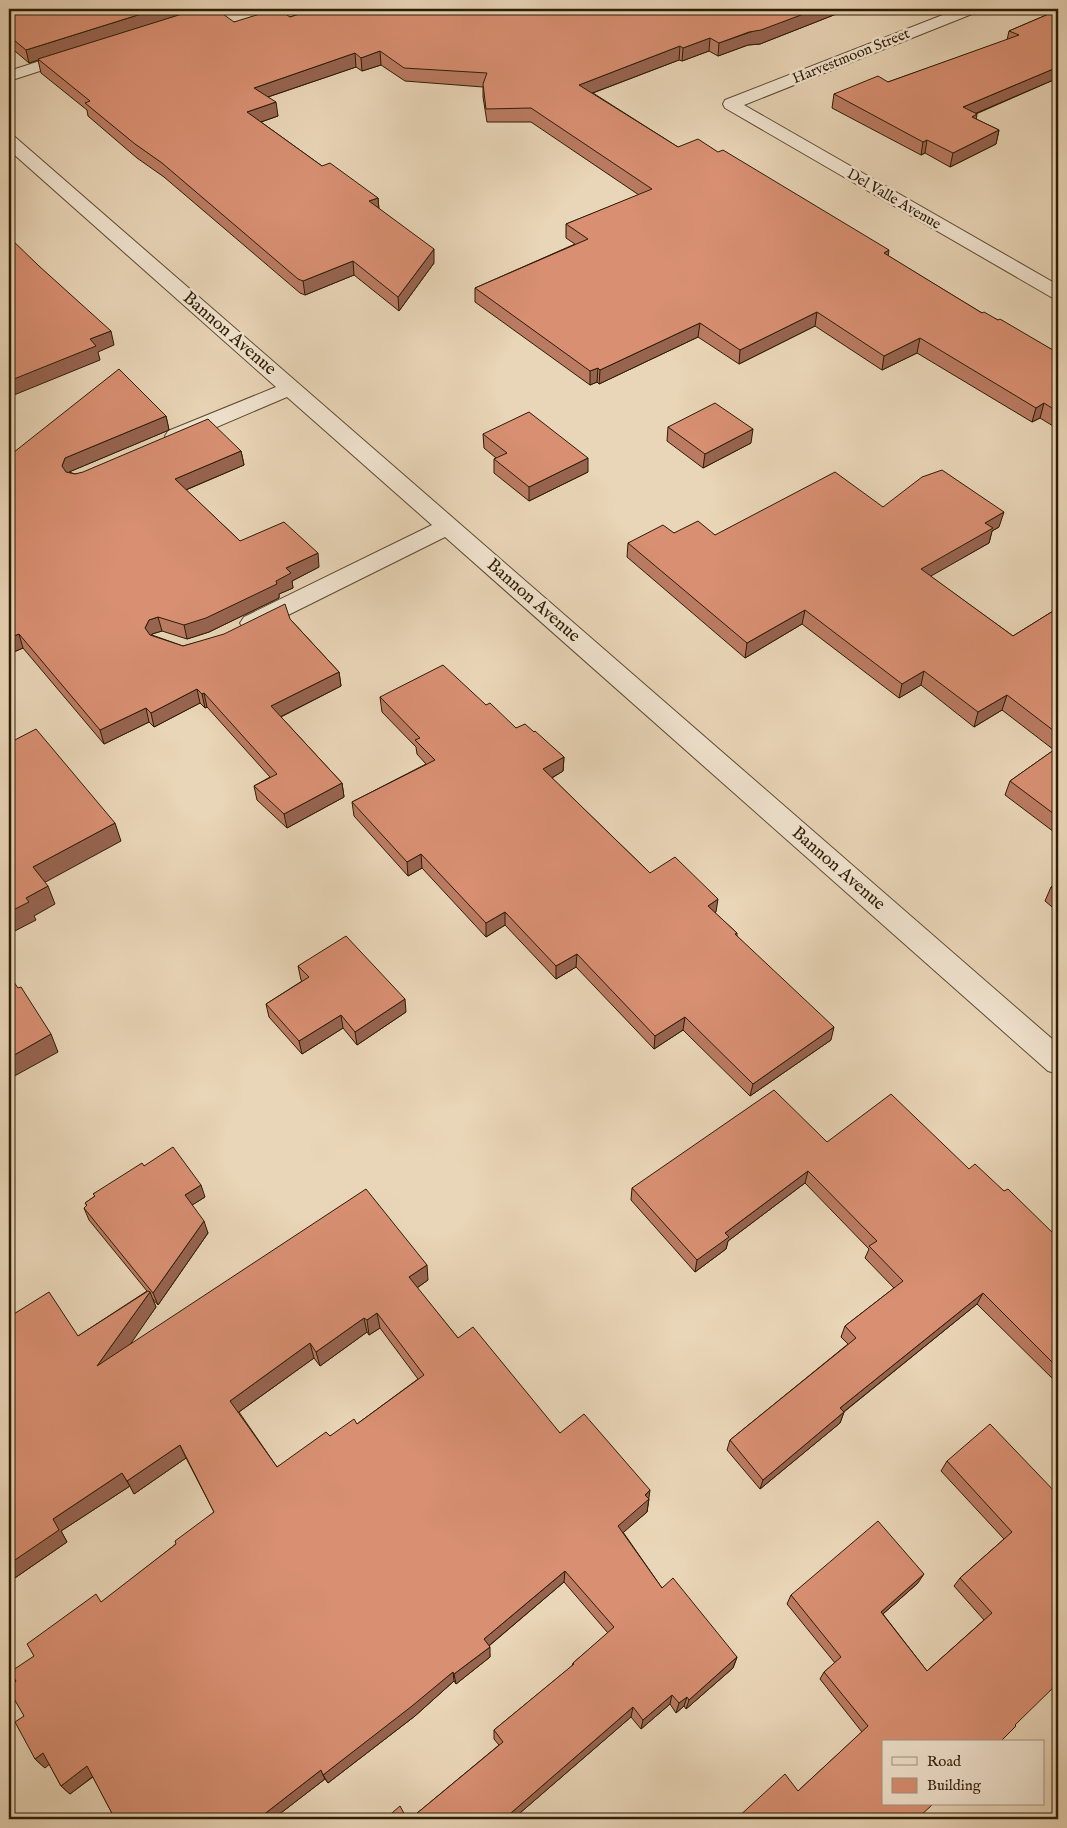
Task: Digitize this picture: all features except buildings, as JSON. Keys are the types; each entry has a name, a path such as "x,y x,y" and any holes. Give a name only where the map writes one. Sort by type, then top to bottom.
{"street":[{"name":"Harvestmoon Street","path":"731,104 970,9"},
{"path":"9,76 91,50"},
{"name":"Del Valle Avenue","path":"731,104 1058,293"},
{"name":"Bannon Avenue","path":"9,141 1058,1062"},
{"path":"157,445 290,388"},
{"path":"236,631 448,526"}]}
